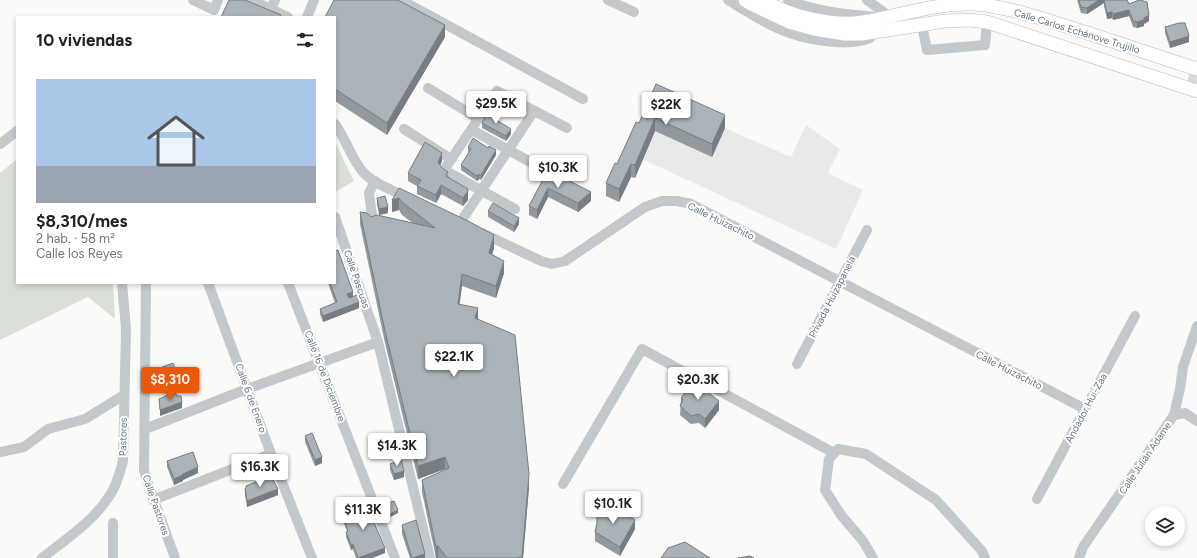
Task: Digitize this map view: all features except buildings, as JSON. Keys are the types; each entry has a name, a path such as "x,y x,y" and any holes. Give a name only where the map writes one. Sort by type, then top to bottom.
{"main road":[{"name":"Calle Carlos Echánove Trujillo","path":"745,0 789,22 814,30 831,32 862,28 886,17 937,3 986,5 1036,16 1197,69"},
{"name":"Calle Carlos Echánove Trujillo","path":"764,0 770,4 812,19 862,28 891,30 945,21 969,20 987,22 1197,91"},
{"path":"1150,75 1188,79"}],"street":[{"path":"193,0 214,10 218,0"},
{"path":"251,0 273,5 287,16"},
{"path":"308,16 314,0"},
{"path":"401,0 583,99"},
{"path":"608,0 634,12"},
{"name":"Calle Carlos Echánove Trujillo","path":"728,0 778,28 813,40 843,42 865,40 891,30"},
{"name":"Calle Carlos Echánove Trujillo","path":"788,0 797,4 835,13 886,17"},
{"path":"867,0 886,17"},
{"path":"922,25 927,50 985,45 987,22"},
{"path":"428,88 479,119"},
{"path":"516,208 444,170 497,91 567,128"},
{"path":"481,190 509,150 538,113"},
{"path":"336,125 363,172 375,181 417,202"},
{"path":"404,129 451,159"},
{"path":"472,130 545,170"},
{"path":"0,144 16,132"},
{"path":"373,223 369,193 375,181"},
{"name":"Calle Huizachito","path":"481,190 463,225 541,261 552,264 565,261 645,207 662,201 677,201 691,204 1085,409"},
{"name":"Calle Pascuas","path":"336,220 378,342 430,558"},
{"name":"Privada Huizapanela","path":"797,364 867,230"},
{"name":"Pastores","path":"42,558 99,510 111,494 119,476 123,461 126,329 122,284"},
{"name":"Calle Pastores","path":"146,284 144,470 153,500 175,558"},
{"name":"Calle 6 de Enero","path":"208,284 271,454 312,558"},
{"name":"Calle 16 de Diciembre","path":"288,284 395,558"},
{"name":"Andador Hui-Zaa","path":"1037,499 1134,316"},
{"name":"Calle Julián Adame","path":"1079,558 1083,547 1174,415 1183,367 1197,326"},
{"path":"145,428 247,389 378,342"},
{"path":"563,484 642,349 834,453"},
{"path":"0,452 24,447 48,429 85,419 124,396"},
{"path":"1174,415 1185,413 1197,421"},
{"path":"873,558 863,541 841,515 826,490 829,459 838,449 866,454 936,500 982,551 985,558"},
{"path":"153,500 271,454"},
{"path":"113,523 113,558"}],"shaded area":[{"path":"657,94 725,128 791,157 806,125 840,149 828,173 863,190 836,249 627,152"},
{"path":"336,144 354,181 336,191"},
{"path":"16,160 16,284 113,284 115,319 88,297 0,340 0,173"}],"tunnel":[{"path":"1188,79 1197,81"}]}
